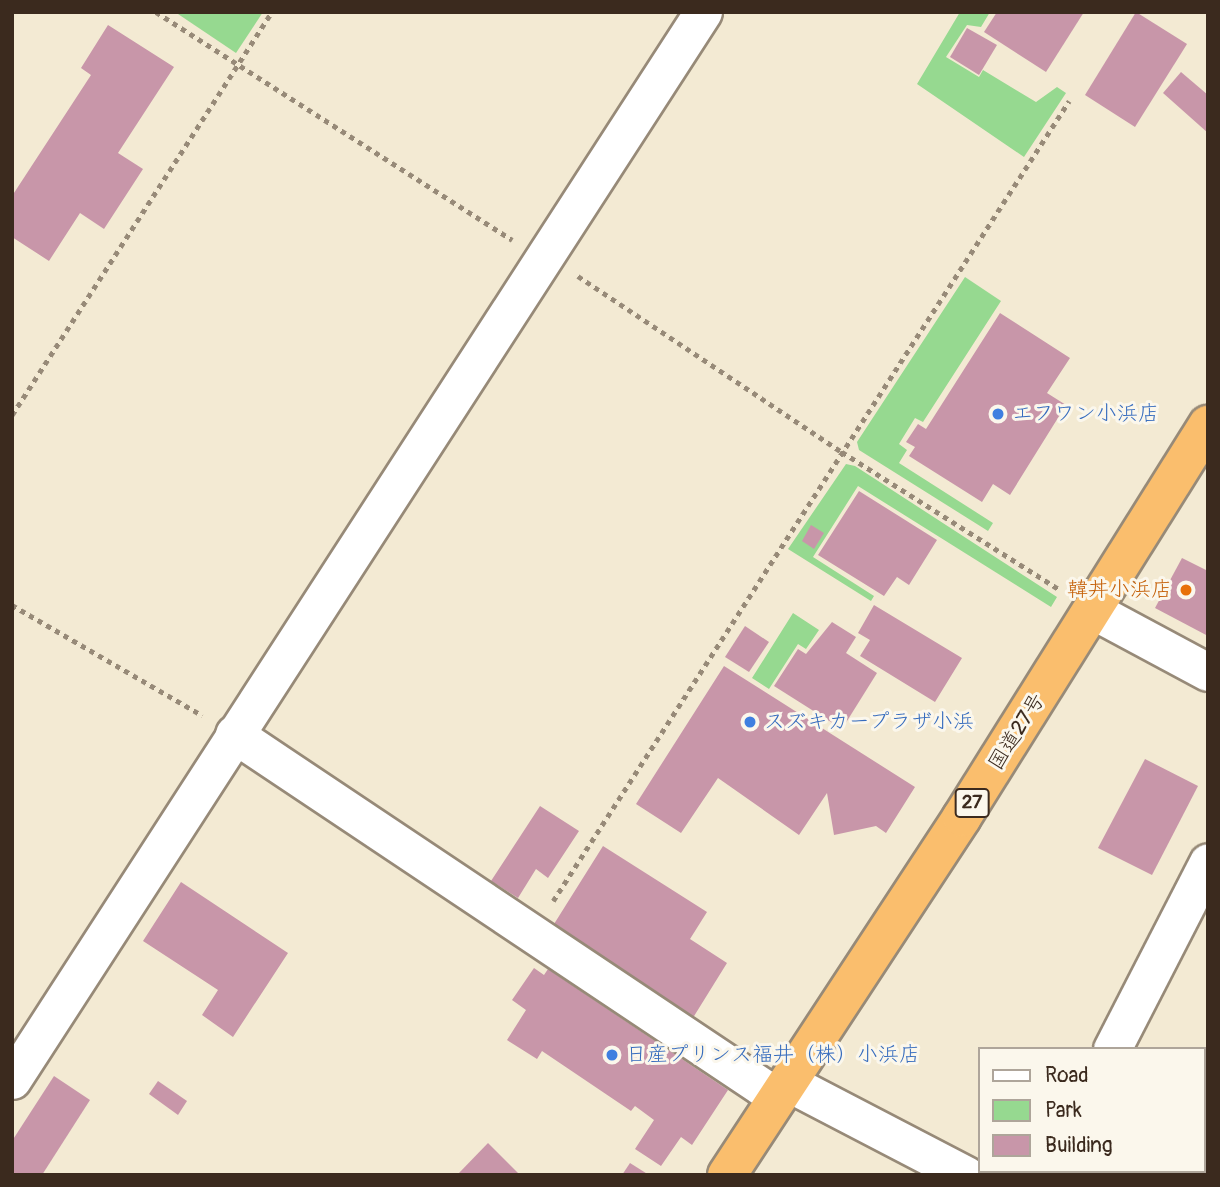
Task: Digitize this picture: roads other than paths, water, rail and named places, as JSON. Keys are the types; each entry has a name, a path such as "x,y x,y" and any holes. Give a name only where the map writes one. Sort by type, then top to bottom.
{"highway":[{"name":"国道27号","path":"727,1175 1094,611 1208,425"}],"street":[{"path":"12,1080 703,12"},
{"path":"1094,611 1208,672"},
{"path":"234,734 499,907 532,934 782,1090 966,1175"},
{"path":"1113,1047 1208,862"}],"place":[{"name":"エフワン小浜店","path":"998,414"},
{"name":"韓丼小浜店","path":"1186,590"},
{"name":"スズキカープラザ小浜","path":"750,722"},
{"name":"日産プリンス福井（株）小浜店","path":"612,1055"}]}
